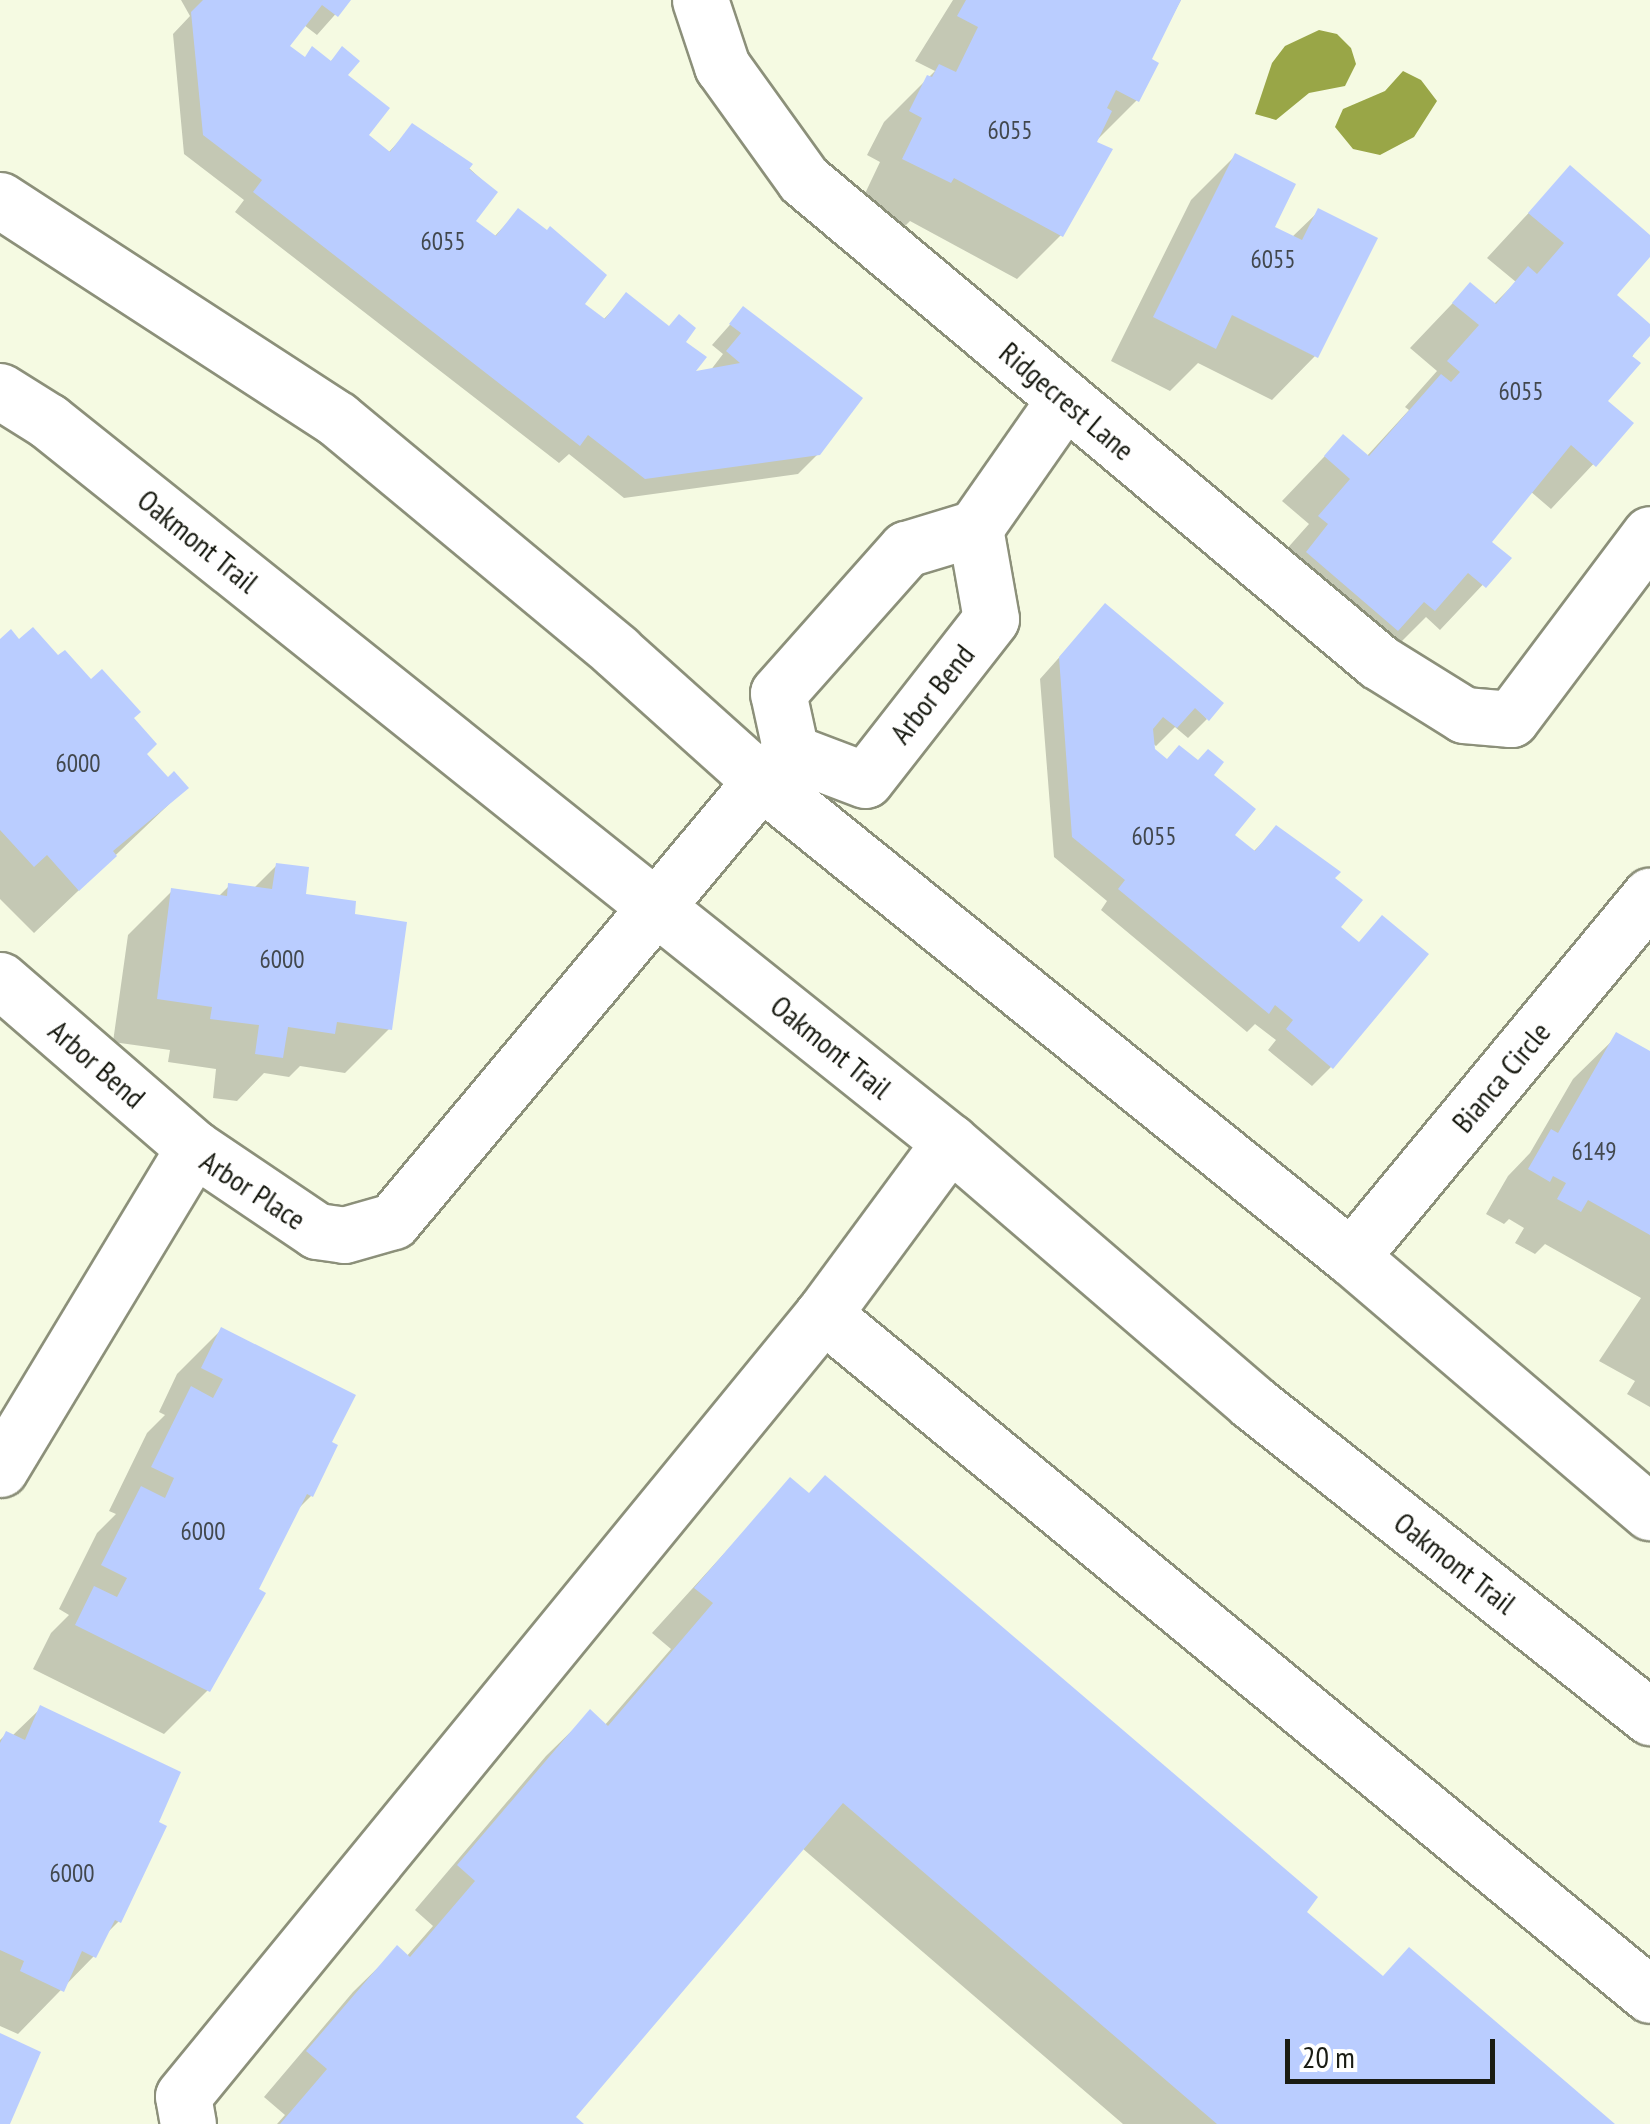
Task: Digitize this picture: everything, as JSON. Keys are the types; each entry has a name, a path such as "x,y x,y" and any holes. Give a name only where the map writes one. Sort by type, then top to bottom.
{"street":[{"name":"Ridgecrest Lane","path":"700,0 722,66 804,180 1379,662 1464,715 1511,719 1650,534"},
{"path":"0,200 336,419 616,651 776,766 1650,1512"},
{"name":"Oakmont Trail","path":"0,391 48,421 950,1142 1252,1402 1650,1716"},
{"path":"776,766 778,692 906,549 975,528 1065,399"},
{"name":"Arbor Bend","path":"776,766 865,780 990,618 975,528"},
{"name":"Arbor Place","path":"0,1469 194,1148 317,1232 344,1235 393,1220 776,766"},
{"name":"Bianca Circle","path":"1351,1258 1650,896"},
{"name":"Arbor Bend","path":"0,980 194,1148"},
{"path":"188,2124 183,2096 823,1314 950,1142"},
{"path":"823,1314 1650,1995"}],"shaded area":[{"path":"1319,30 1337,34 1351,48 1356,64 1345,86 1309,93 1276,120 1255,114 1272,63 1285,46"},
{"path":"1403,71 1421,80 1437,101 1414,137 1380,155 1353,149 1335,127 1343,109 1385,91"}],"building":[{"path":"203,0 351,0 338,17 322,5 290,46 305,57 312,46 331,61 342,46 360,61 348,75 390,108 369,135 390,152 412,123 473,164 469,169 498,192 476,221 496,236 518,208 547,230 550,226 607,275 585,304 605,319 626,292 669,326 679,314 696,328 686,342 707,357 696,371 740,363 726,351 741,333 729,324 743,306 863,398 820,455 645,479 588,435 580,446 253,192 262,180 203,135 191,12"},
{"path":"966,0 1181,0 1152,59 1159,63 1139,102 1116,90 1107,108 1112,111 1097,142 1113,149 1063,237 954,178 951,183 902,159 922,118 909,111 927,75 932,77 939,64 956,72 978,27 957,16"},
{"path":"1235,153 1296,184 1275,227 1302,240 1318,208 1378,238 1318,358 1232,315 1216,349 1153,317"},
{"path":"1570,165 1650,235 1650,257 1617,295 1650,324 1650,336 1632,356 1641,363 1608,401 1634,423 1596,467 1571,445 1492,542 1512,558 1486,588 1468,573 1435,611 1424,602 1398,631 1306,552 1328,524 1318,516 1350,479 1324,456 1343,434 1369,456 1441,374 1451,382 1460,372 1447,361 1479,325 1452,303 1470,282 1496,304 1528,266 1537,274 1564,243 1528,213"},
{"path":"1105,603 1224,703 1209,721 1195,708 1177,728 1163,717 1153,729 1155,749 1167,759 1179,745 1198,760 1208,749 1224,762 1214,775 1256,809 1235,835 1255,851 1276,825 1341,872 1335,878 1363,900 1341,927 1359,942 1382,915 1429,954 1333,1069 1286,1029 1293,1020 1275,1005 1269,1014 1118,889 1125,880 1072,837 1059,657"},
{"path":"33,627 58,655 65,650 91,679 102,669 141,712 134,718 157,744 147,754 168,777 174,771 189,788 113,851 117,856 79,891 47,855 34,867 0,830 0,639 11,629 19,639"},
{"path":"276,863 309,867 306,894 356,901 355,914 407,922 392,1030 337,1022 335,1034 288,1027 283,1058 255,1054 259,1025 210,1019 212,1007 157,999 171,888 227,896 228,883 272,889"},
{"path":"1616,1032 1650,1051 1650,1235 1588,1200 1581,1212 1557,1199 1566,1183 1553,1176 1550,1182 1528,1169 1551,1129 1558,1133"},
{"path":"221,1327 356,1395 332,1442 338,1445 313,1497 307,1494 259,1589 266,1593 210,1692 75,1625 94,1586 117,1597 127,1578 101,1565 141,1486 165,1498 174,1478 151,1467 191,1386 213,1398 223,1379 201,1368"},
{"path":"825,1475 1318,1897 1307,1912 1383,1976 1409,1947 1615,2124 1217,2124 843,1803 576,2117 584,2124 280,2124 327,2069 306,2051 397,1945 410,1957 475,1881 457,1865 590,1709 608,1726 713,1603 694,1588 790,1477 809,1493"},
{"path":"40,1705 181,1772 159,1822 167,1826 121,1923 115,1920 96,1958 82,1951 64,1992 20,1971 24,1961 0,1950 0,1743 6,1731 25,1740"},
{"path":"0,2033 41,2052 10,2124 0,2124"}]}
